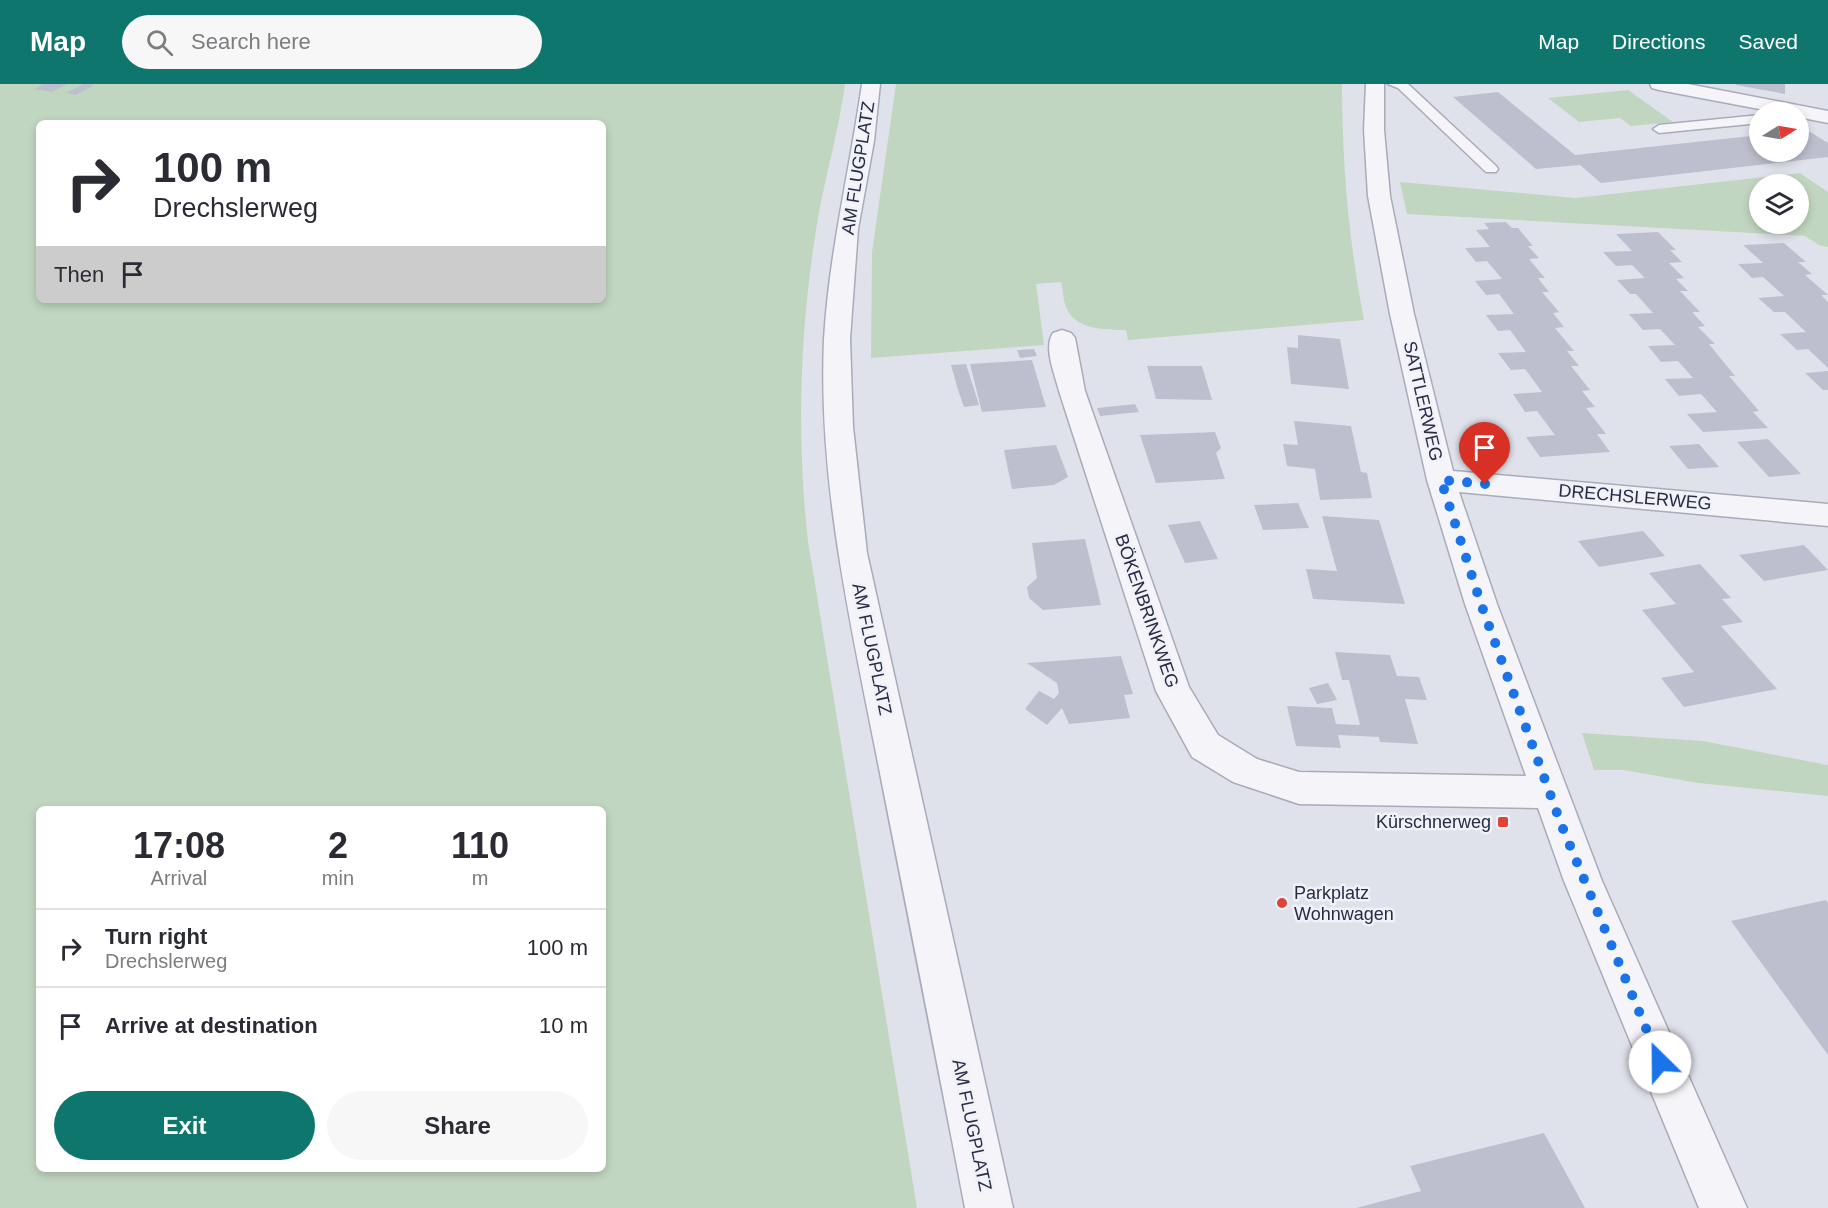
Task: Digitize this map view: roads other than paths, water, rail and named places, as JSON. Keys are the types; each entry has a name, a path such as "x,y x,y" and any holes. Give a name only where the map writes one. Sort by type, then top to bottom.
{"street":[{"name":"AM FLUGPLATZ","path":"871,84 864,141 847,230 837,339 839,427 852,553 989,1208"},
{"name":"SATTLERWEG","path":"1375,84 1374,130 1379,196 1402,314 1441,480 1481,604 1583,881 1723,1208"},
{"path":"1659,84 1813,115"},
{"name":"BÖKENBRINKWEG","path":"1062,338 1072,391 1173,691 1205,746 1246,771 1299,788 1549,792"},
{"name":"DRECHSLERWEG","path":"1441,480 1828,515"}],"lane":[{"path":"1394,84 1402,85 1491,169"},
{"path":"1659,129 1749,120"}],"place":[{"name":"Kürschnerweg","path":"1503,822"},
{"name":"Parkplatz Wohnwagen","path":"1282,903"}]}
